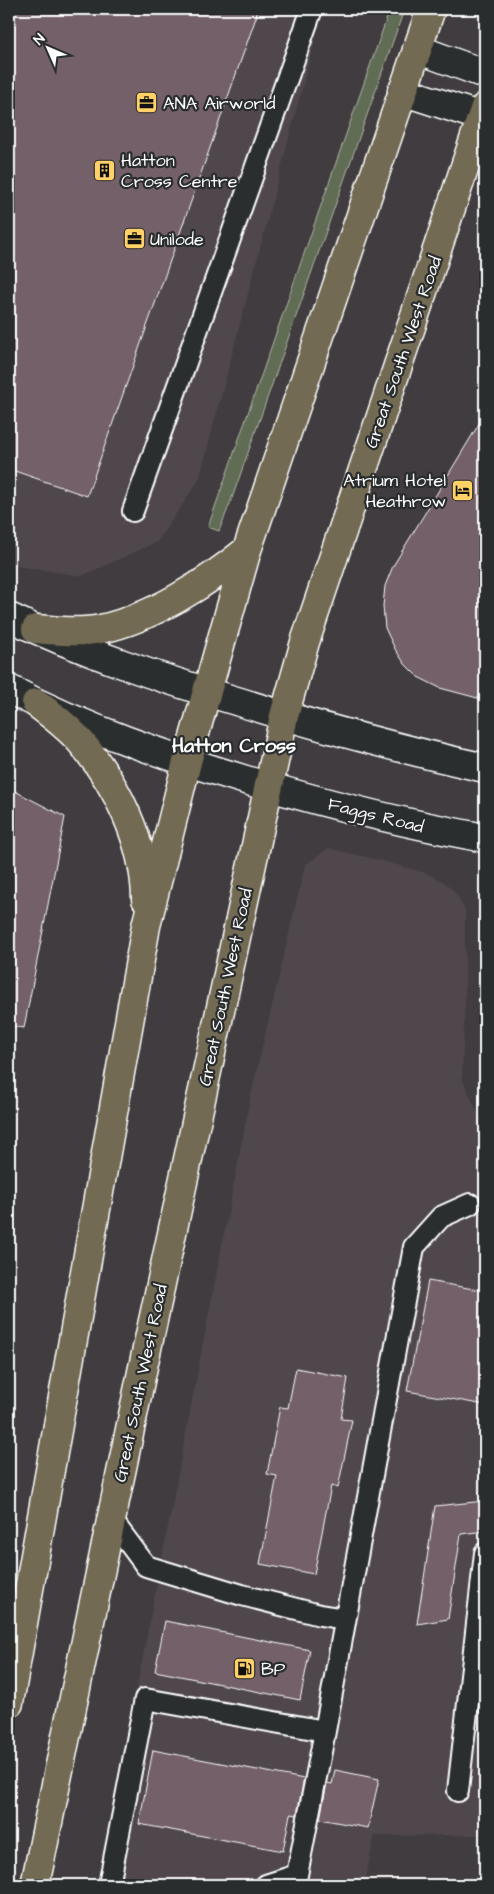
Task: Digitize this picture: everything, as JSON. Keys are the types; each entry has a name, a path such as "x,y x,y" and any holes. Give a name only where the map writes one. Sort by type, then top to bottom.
{"highway":[{"path":"9,1703 12,1667 146,926 187,762 247,550 431,9"},
{"name":"Great South West Road","path":"35,1885 110,1519 284,716 305,642 484,114"},
{"path":"36,629 84,631 102,628 137,617 160,607 206,580 247,550"},
{"path":"36,704 62,723 94,758 124,810 142,856 146,889 146,926"}],"street":[{"path":"417,49 485,74"},
{"path":"402,91 484,114"},
{"path":"9,616 36,629 165,680 284,716 485,768"},
{"path":"9,689 36,704 144,748 187,762"},
{"name":"Faggs Road","path":"187,762 269,787 424,828 485,838"}],"lane":[{"path":"133,511 312,9"},
{"path":"266,1885 297,1875 414,1247 441,1217 470,1204"},
{"path":"110,1519 146,1566 242,1595 320,1615 345,1619"},
{"path":"458,1791 485,1553"},
{"path":"109,1885 145,1698 325,1731"}],"shaded area":[{"name":"Hatton Cross Centre","path":"9,9 323,9 199,480 157,542 82,576 9,565"},
{"path":"328,848 426,873 446,883 457,895 465,911 465,1000 462,1078 485,1129 485,1835 374,1836 365,1885 99,1885 250,1099 305,865"}],"green space":[{"path":"390,9 404,10 219,531 208,527"}],"building":[{"name":"Hatton Cross Centre","path":"9,9 259,9 87,496 9,469"},
{"name":"Atrium Hotel Heathrow","path":"485,414 485,700 440,688 418,677 405,664 395,649 385,628 383,606 385,586 393,566"},
{"path":"9,788 65,817 24,1028 9,1026"},
{"path":"428,1281 485,1291 485,1405 407,1391"},
{"path":"296,1368 348,1378 341,1419 352,1420 338,1488 331,1486 314,1574 260,1564 277,1476 267,1474 280,1407 288,1408"},
{"path":"485,1501 485,1531 461,1534 448,1619 417,1624 435,1506"},
{"path":"165,1621 310,1650 300,1700 155,1671"},
{"path":"153,1750 304,1779 297,1815 290,1814 283,1851 139,1824"},
{"path":"335,1770 379,1779 368,1828 320,1819 327,1783 332,1784"}],"place":[{"name":"ANA Airworld","path":"147,103"},
{"name":"Hatton Cross Centre","path":"105,170"},
{"name":"Unilode","path":"134,239"},
{"name":"Atrium Hotel Heathrow","path":"462,490"},
{"name":"BP","path":"245,1669"}],"district":[{"name":"Hatton Cross","path":"234,745"}]}
